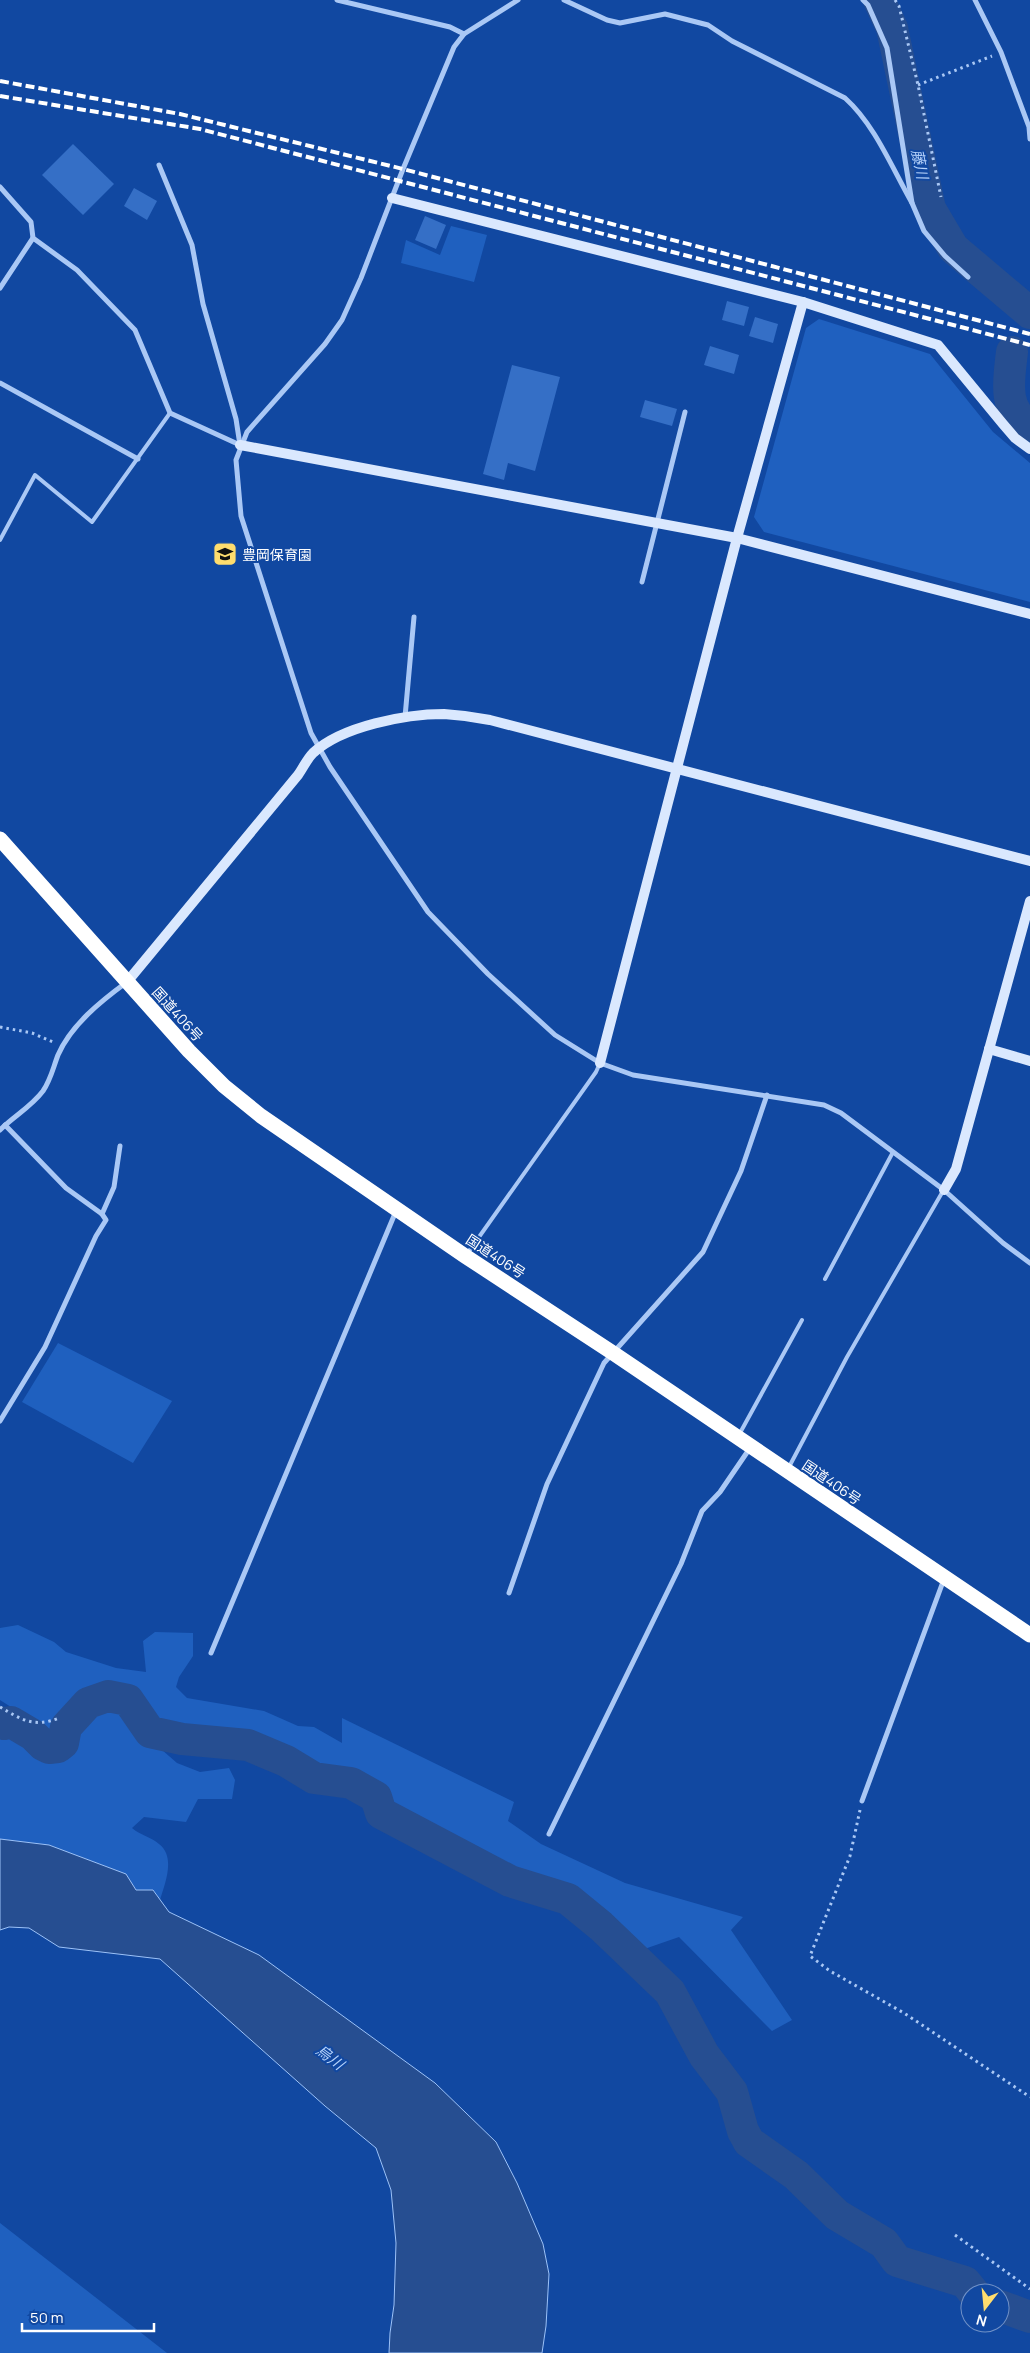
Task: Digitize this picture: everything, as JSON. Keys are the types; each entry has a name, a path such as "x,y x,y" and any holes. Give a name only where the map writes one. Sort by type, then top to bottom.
{"highway":[{"name":"国道406号","path":"0,839 189,1051 224,1086 261,1116 465,1256 613,1353 1030,1634"}],"street":[{"path":"337,0 450,27 464,34"},
{"path":"518,0 464,34 454,47 444,67 362,278 342,320 325,344 255,421 240,445 235,472 241,516 311,733 318,749 428,912 488,974 555,1035 600,1063 618,1071 655,1080 824,1104 841,1113 944,1190 1003,1243 1030,1263"},
{"path":"564,0 607,20 620,23 665,14 708,25 732,41 845,98 857,109 868,126 912,203 924,231 945,256 968,277"},
{"path":"863,0 868,5 887,48 912,203"},
{"path":"975,0 1002,52 1029,127 1030,139"},
{"path":"159,165 192,245 203,304 236,419 240,445"},
{"path":"0,187 31,222 32,238 0,288"},
{"path":"392,198 802,302 938,345 1003,424 1030,449"},
{"path":"32,238 77,270 135,330 170,413 240,445 737,538 1030,614"},
{"path":"600,1063 737,538 802,302"},
{"path":"0,383 138,459"},
{"path":"642,582 685,412"},
{"path":"405,718 414,617"},
{"path":"0,1130 32,1104 49,1082 63,1047 97,1004 127,982 318,749 328,742 359,729 405,718 443,714 481,719 1030,861"},
{"path":"944,1190 956,1169 1030,901"},
{"path":"989,1049 1030,1060"},
{"path":"509,1594 547,1484 604,1363 703,1252 741,1170 767,1095"},
{"path":"0,1422 45,1347 96,1236 106,1220 102,1214 66,1188 5,1125"},
{"path":"102,1214 114,1187 120,1146"},
{"path":"211,1653 396,1209"},
{"path":"548,1834 681,1564 702,1511 720,1492 751,1447"},
{"path":"862,1802 945,1577"}],"lane":[{"path":"0,540 35,475 92,522 170,413"},
{"path":"465,1256 596,1072 600,1063"},
{"path":"825,1279 893,1152"},
{"path":"787,1471 847,1357 944,1190"},
{"path":"738,1438 802,1320"}],"path":[{"path":"895,0 899,6 918,85 941,196"},
{"path":"918,85 1002,52"},
{"path":"0,1027 32,1033 63,1047"},
{"path":"0,1707 35,1724 47,1723 59,1718"},
{"path":"862,1802 857,1817 850,1856 810,1956 830,1971 904,2013 1030,2097"},
{"path":"955,2235 1030,2289"}],"shaded area":[{"path":"451,226 487,235 474,282 401,263 406,240 440,255"},
{"path":"819,319 930,354 993,432 1030,463 1030,602 764,532 754,517 806,328"},
{"path":"58,1343 172,1401 133,1463 22,1402"},
{"path":"18,1625 54,1642 66,1652 116,1668 146,1672 143,1641 155,1632 193,1633 193,1656 179,1677 176,1687 187,1698 264,1711 298,1726 314,1727 342,1743 342,1718 514,1802 508,1821 541,1844 625,1883 743,1917 731,1930 792,2020 772,2031 679,1937 630,1954 601,1926 568,1899 510,1881 381,1813 376,1797 352,1783 314,1778 286,1761 248,1745 182,1739 151,1732 154,1743 177,1763 200,1772 229,1768 235,1780 232,1799 198,1799 186,1822 144,1817 132,1828 159,1844 167,1856 168,1870 160,1900 153,1890 136,1890 126,1874 49,1845 0,1839 0,1725 10,1726 32,1738 48,1751 59,1750 65,1745 70,1729 89,1705 99,1703 86,1700 63,1725 57,1744 49,1745 11,1707 0,1700 0,1628"},
{"path":"0,2223 167,2353 0,2353"}],"water":[{"name":"烏川","path":"0,1839 49,1845 126,1874 136,1890 153,1890 169,1912 259,1955 435,2083 496,2142 517,2183 543,2244 549,2274 546,2326 542,2353 389,2353 394,2305 396,2243 391,2190 376,2148 325,2106 160,1959 59,1947 29,1928 9,1927 0,1930"}],"building":[{"path":"73,144 114,184 83,215 42,175"},
{"path":"134,188 157,201 147,220 124,206"},
{"path":"425,216 446,225 436,249 415,240"},
{"path":"727,301 749,307 744,326 722,320"},
{"path":"755,317 778,324 773,343 749,336"},
{"path":"710,346 739,355 734,374 704,365"},
{"path":"512,365 560,377 535,471 508,463 504,480 483,474"},
{"path":"645,400 677,409 672,426 640,417"}],"waterway":[{"name":"藤川","path":"879,0 892,28 930,209 953,248 1030,313"},
{"name":"藤川","path":"1012,352 1009,383 1011,403 1021,419 1030,426"},
{"path":"0,1722 4,1724 11,1722 33,1735 49,1748 58,1747 63,1743 66,1727 88,1703 108,1696 128,1700 150,1732 182,1739 248,1745 286,1761 314,1778 351,1783 376,1797 381,1813 510,1881 568,1899 601,1926 670,1992 704,2055 732,2092 743,2131 749,2142 796,2175 837,2215 884,2243 897,2261 966,2283"},
{"path":"1010,2310 1030,2317"}],"railway":[{"path":"0,81 180,114 403,169 1030,334"},
{"path":"0,96 200,129 1030,345"}],"place":[{"name":"豊岡保育園","path":"225,554"}]}
